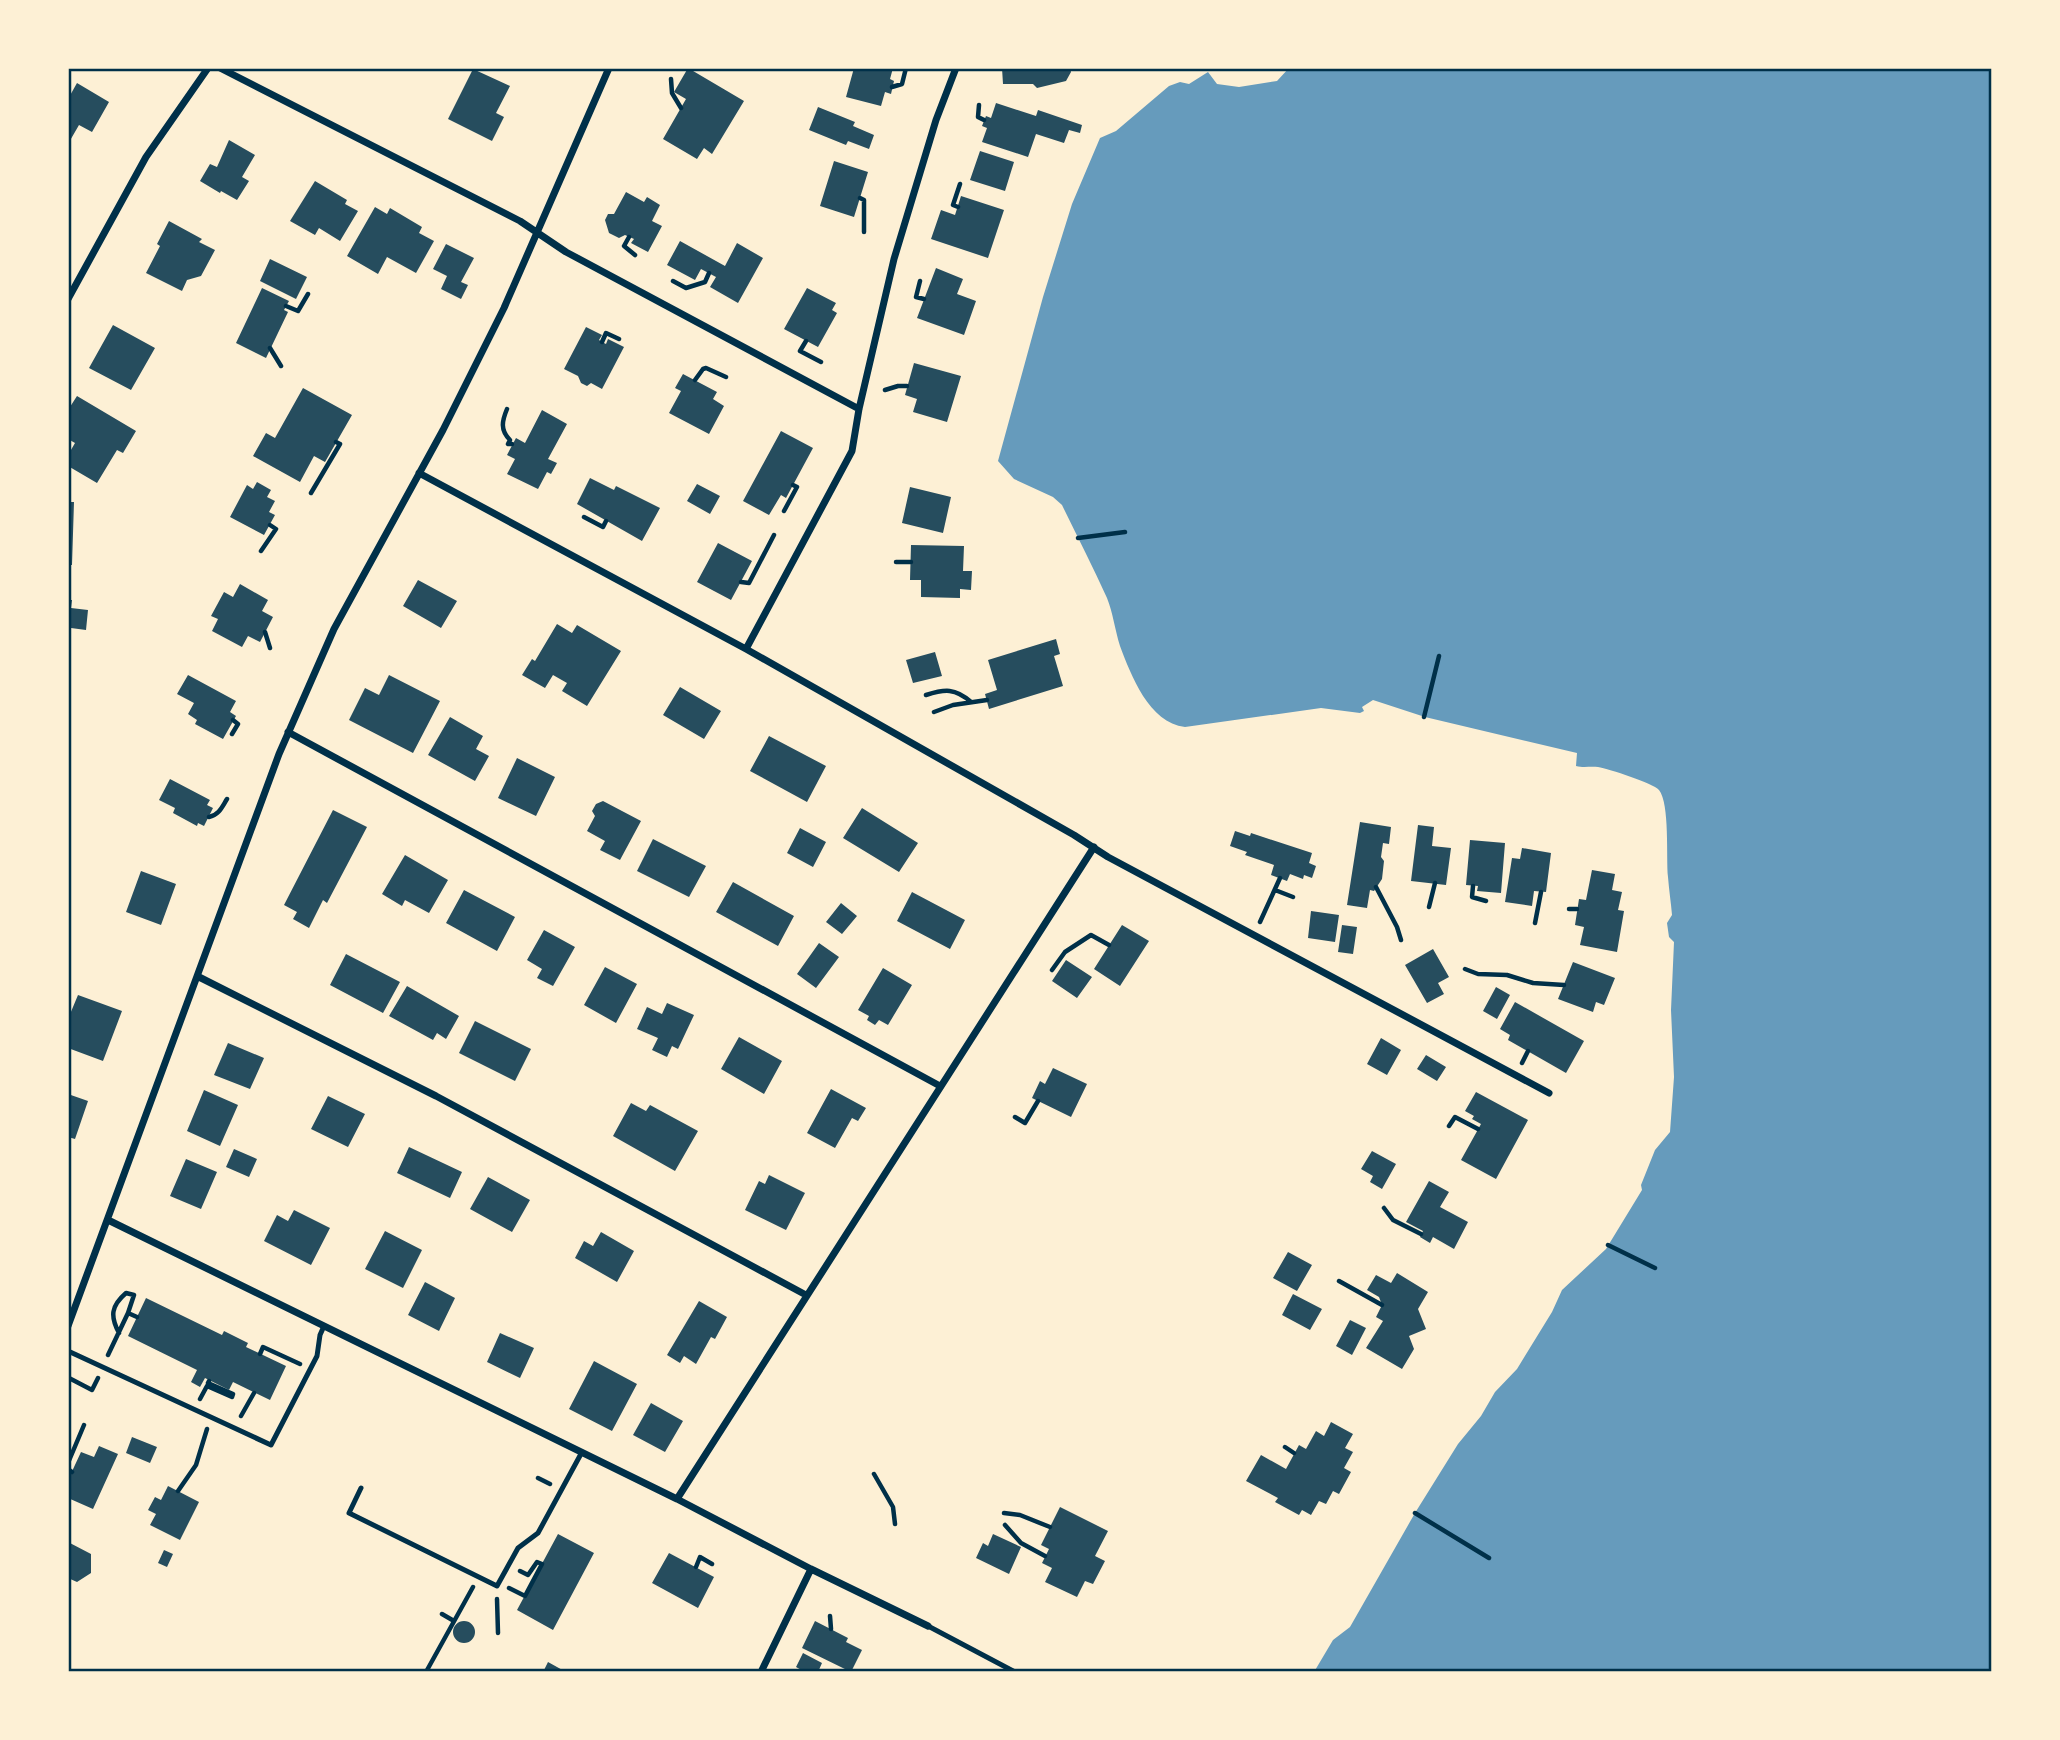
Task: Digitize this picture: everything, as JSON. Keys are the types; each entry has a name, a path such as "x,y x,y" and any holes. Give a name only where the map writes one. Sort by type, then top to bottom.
{"street":[{"path":"68,299 146,157 208,68"},
{"path":"220,68 508,215 566,252 859,409"},
{"path":"68,1326 288,732 334,629 479,359 539,234 609,68"},
{"path":"746,649 848,461 894,258 924,158 956,68"},
{"path":"419,473 746,649 1252,934 1549,1093"},
{"path":"288,732 940,1086"},
{"path":"677,1499 1094,847"},
{"path":"198,977 425,1090 806,1294"},
{"path":"108,1220 677,1499 928,1626"},
{"path":"761,1672 811,1569"}],"lane":[{"path":"68,1351 271,1445 317,1356 324,1326"},
{"path":"361,1488 349,1513 496,1586 518,1548 538,1533 582,1452"},
{"path":"928,1626 1015,1672"}],"path":[{"path":"892,87 902,84 906,68"},
{"path":"670,79 672,93 681,108"},
{"path":"979,105 978,117 984,120"},
{"path":"958,207 953,205 960,184"},
{"path":"860,198 864,200 864,232"},
{"path":"629,237 624,246 635,255"},
{"path":"673,281 685,288 705,282 709,273"},
{"path":"920,281 916,297 924,299"},
{"path":"286,306 298,310 308,293"},
{"path":"602,342 606,333 619,339"},
{"path":"806,341 800,351 821,362"},
{"path":"270,348 281,366"},
{"path":"695,380 706,368 726,377"},
{"path":"885,390 907,386"},
{"path":"506,409 503,430 510,440 508,444 512,444"},
{"path":"311,493 340,444 337,442"},
{"path":"784,511 797,487 793,485"},
{"path":"584,517 603,527 606,521"},
{"path":"261,551 276,529 270,525"},
{"path":"1078,538 1125,532"},
{"path":"741,582 748,583 774,535"},
{"path":"896,562 911,562"},
{"path":"265,632 270,648"},
{"path":"1424,717 1438,656"},
{"path":"926,695 950,689 972,703"},
{"path":"934,712 953,705 987,701"},
{"path":"232,734 238,724 233,720"},
{"path":"209,817 215,816 227,799"},
{"path":"1252,934 1266,913 1280,878"},
{"path":"1429,907 1435,883"},
{"path":"1473,886 1472,897 1486,901"},
{"path":"1376,887 1401,940"},
{"path":"1275,890 1293,897"},
{"path":"1535,923 1541,892"},
{"path":"1569,909 1577,909"},
{"path":"1052,970 1065,952 1091,935 1109,945"},
{"path":"1465,969 1478,974 1507,975 1533,983 1563,985"},
{"path":"1015,1117 1025,1123 1038,1101"},
{"path":"1449,1126 1455,1117 1478,1129"},
{"path":"1384,1208 1393,1220 1422,1234"},
{"path":"1608,1245 1655,1268"},
{"path":"1339,1281 1382,1305"},
{"path":"103,1367 128,1314 134,1295 126,1293 117,1303 112,1315 119,1333"},
{"path":"128,1314 137,1317"},
{"path":"260,1354 262,1347 294,1361"},
{"path":"69,1378 85,1386"},
{"path":"208,1383 233,1394 232,1397 208,1383"},
{"path":"200,1399 208,1383"},
{"path":"240,1418 254,1392"},
{"path":"178,1491 195,1465 212,1418"},
{"path":"68,1463 84,1425"},
{"path":"1285,1447 1294,1453"},
{"path":"874,1474 893,1507 895,1524"},
{"path":"1004,1513 1020,1515 1050,1527"},
{"path":"1415,1513 1489,1558"},
{"path":"1005,1525 1021,1543 1045,1556"},
{"path":"696,1567 700,1557 712,1564"},
{"path":"514,1591 525,1597 542,1564 537,1562 528,1575 518,1570"},
{"path":"496,1586 498,1633"},
{"path":"426,1672 472,1589"},
{"path":"442,1614 454,1624"},
{"path":"830,1616 831,1629"}],"water":[{"path":"1289,68 1992,68 1992,1672 1314,1672 1333,1640 1350,1627 1458,1444 1481,1416 1495,1392 1517,1369 1552,1312 1562,1290 1606,1249 1642,1190 1641,1185 1655,1150 1670,1132 1674,1077 1671,1010 1674,942 1669,937 1667,923 1672,915 1665,807 1659,790 1655,787 1604,768 1576,766 1577,753 1425,717 1373,700 1362,707 1364,711 1360,713 1321,708 1185,727 1172,724 1152,707 1136,683 1120,646 1107,598 1062,505 1053,497 1014,479 998,461 1043,297 1072,204 1100,138 1116,131 1169,86 1180,82 1189,84 1208,72 1217,84 1239,87 1277,81"}],"building":[{"path":"688,68 744,101 712,154 704,148 697,159 663,139 686,99 674,92"},
{"path":"854,68 893,68 890,79 894,81 891,94 885,92 881,106 846,97"},
{"path":"1002,68 1070,68 1071,72 1066,81 1037,88 1033,84 1003,84"},
{"path":"473,69 510,86 496,113 504,117 492,141 448,119"},
{"path":"77,83 109,102 92,132 79,125 68,144 68,99"},
{"path":"996,103 1036,116 1038,110 1082,125 1080,133 1069,130 1064,143 1036,134 1028,157 982,142 987,128 982,126 986,116 991,118"},
{"path":"818,107 855,122 853,126 874,135 869,149 848,141 846,145 809,130"},
{"path":"229,140 255,155 242,177 249,181 237,200 200,181 210,164 217,167"},
{"path":"980,151 1014,162 1005,191 970,180"},
{"path":"834,161 868,172 854,217 820,206"},
{"path":"315,181 347,200 345,204 358,211 340,241 319,228 315,235 290,221"},
{"path":"626,192 644,202 647,197 660,205 652,221 662,226 648,252 631,243 634,239 625,235 619,238 609,233 605,220 608,214 614,214"},
{"path":"961,196 1004,210 988,258 931,239 941,210 955,215"},
{"path":"375,207 387,214 390,208 422,227 419,233 434,241 416,273 387,257 378,274 347,256"},
{"path":"169,221 202,239 199,242 215,250 201,276 187,280 182,291 146,273"},
{"path":"680,241 725,266 737,243 763,258 738,303 710,287 716,277 701,269 695,280 667,265"},
{"path":"446,244 474,258 461,282 468,285 461,299 441,289 447,276 433,269"},
{"path":"270,259 307,277 296,299 260,281"},
{"path":"936,268 963,279 957,294 976,301 964,335 917,318"},
{"path":"262,288 289,301 284,310 288,312 266,358 236,343"},
{"path":"807,288 836,303 832,310 837,313 818,347 784,329"},
{"path":"113,325 155,348 131,390 89,368"},
{"path":"586,327 602,335 599,340 602,342 606,344 608,339 624,347 602,389 591,383 587,386 581,383 578,376 564,369"},
{"path":"914,363 961,376 947,422 913,412 917,399 905,395"},
{"path":"683,374 717,392 713,399 724,406 709,434 669,413 681,391 675,388"},
{"path":"303,388 352,415 325,462 314,456 300,482 253,456 266,433 275,438"},
{"path":"77,396 136,431 123,453 117,450 97,483 68,466 68,455 75,443 68,439 68,410"},
{"path":"542,410 567,424 548,459 557,463 551,474 547,472 538,489 507,474 515,459 507,455 516,438 525,443"},
{"path":"781,431 813,448 786,498 781,495 769,515 743,501"},
{"path":"590,478 614,490 616,486 660,508 642,541 577,504"},
{"path":"257,482 271,490 267,497 275,501 269,512 275,515 264,535 230,517 247,485 253,489"},
{"path":"697,484 720,496 710,514 687,501"},
{"path":"910,487 951,497 943,533 902,523"},
{"path":"68,502 74,502 72,565 68,565"},
{"path":"718,543 752,561 731,600 697,582"},
{"path":"911,545 964,546 963,571 972,571 971,590 960,589 960,598 921,597 921,580 910,580"},
{"path":"418,580 457,601 441,628 403,606"},
{"path":"240,584 268,600 262,611 273,617 260,642 248,636 242,647 212,631 218,619 211,616 224,592 233,597"},
{"path":"68,600 72,600 71,608 88,610 86,630 71,628 70,640 68,640"},
{"path":"557,624 572,633 577,625 621,651 587,706 562,691 567,683 553,675 545,688 522,675 532,659 535,661"},
{"path":"1056,639 1060,654 1054,656 1063,686 989,709 985,694 997,690 988,660"},
{"path":"935,652 942,676 913,683 906,660"},
{"path":"188,675 236,701 230,712 236,716 223,739 195,724 197,720 188,714 194,703 177,694"},
{"path":"389,675 440,701 413,753 349,720 365,688 379,695"},
{"path":"680,687 721,711 704,739 663,715"},
{"path":"450,717 483,736 476,749 489,756 475,781 428,755"},
{"path":"769,736 826,766 807,802 750,771"},
{"path":"517,758 555,777 536,816 498,798"},
{"path":"170,779 210,800 207,805 213,808 204,826 198,823 197,826 173,813 175,808 159,800"},
{"path":"603,801 641,821 620,860 600,850 605,841 587,831 595,816 592,811 596,804"},
{"path":"862,808 918,843 899,872 843,838"},
{"path":"333,810 367,827 327,903 323,900 309,928 293,919 297,912 284,905"},
{"path":"1360,822 1391,827 1389,844 1383,843 1382,879 1374,891 1370,890 1367,908 1347,905"},
{"path":"1418,825 1434,827 1432,846 1451,848 1446,885 1411,881"},
{"path":"800,828 826,842 813,867 787,853"},
{"path":"1235,831 1250,836 1251,833 1312,853 1309,863 1316,866 1312,878 1304,875 1303,879 1290,874 1287,881 1271,875 1274,865 1245,855 1247,852 1230,846"},
{"path":"653,839 706,866 689,897 637,871"},
{"path":"1470,840 1505,843 1501,893 1477,891 1478,886 1466,885"},
{"path":"1522,848 1551,853 1546,892 1534,891 1532,906 1505,902 1512,858 1520,859"},
{"path":"405,855 448,880 429,913 405,900 402,906 382,894"},
{"path":"1592,870 1615,874 1612,890 1622,892 1618,910 1624,911 1617,952 1580,945 1584,927 1575,925 1579,899 1586,900"},
{"path":"141,871 176,884 161,925 126,912"},
{"path":"733,882 794,916 778,946 716,912"},
{"path":"464,890 515,917 497,951 446,923"},
{"path":"912,892 965,920 950,949 897,921"},
{"path":"841,903 857,916 842,934 826,922"},
{"path":"1311,911 1339,915 1335,942 1308,938"},
{"path":"1122,925 1149,941 1120,986 1094,969"},
{"path":"1342,925 1357,927 1353,954 1338,952"},
{"path":"544,930 575,947 553,986 537,978 542,969 527,960"},
{"path":"819,943 839,957 816,988 797,974"},
{"path":"1433,949 1449,977 1438,983 1444,994 1427,1003 1405,965"},
{"path":"346,954 400,982 383,1013 330,985"},
{"path":"1066,960 1092,977 1077,998 1052,981"},
{"path":"1573,962 1615,978 1604,1005 1596,1002 1593,1012 1558,999"},
{"path":"605,967 637,984 616,1023 584,1005"},
{"path":"883,968 912,985 888,1025 879,1020 875,1025 867,1020 869,1016 858,1010"},
{"path":"407,986 459,1016 446,1039 437,1033 433,1040 389,1016"},
{"path":"1496,987 1510,995 1497,1019 1483,1011"},
{"path":"78,995 122,1011 103,1061 68,1048 68,1019"},
{"path":"1515,1002 1584,1041 1566,1073 1508,1040 1510,1035 1500,1029"},
{"path":"667,1003 694,1015 678,1049 672,1046 667,1057 652,1050 658,1038 637,1029 647,1007 662,1014"},
{"path":"475,1021 531,1049 515,1081 459,1053"},
{"path":"739,1037 782,1061 764,1094 721,1069"},
{"path":"1381,1038 1401,1050 1387,1075 1367,1064"},
{"path":"228,1043 264,1058 250,1089 214,1075"},
{"path":"1426,1055 1446,1067 1437,1081 1417,1069"},
{"path":"1053,1068 1087,1084 1071,1117 1032,1098 1040,1081 1045,1084"},
{"path":"831,1089 866,1108 858,1121 852,1118 835,1148 807,1133"},
{"path":"204,1090 238,1105 220,1146 187,1131"},
{"path":"1476,1092 1528,1120 1496,1179 1461,1160 1481,1124 1465,1111"},
{"path":"68,1094 88,1101 75,1139 68,1137"},
{"path":"328,1096 365,1114 348,1147 311,1129"},
{"path":"631,1103 646,1111 650,1105 698,1131 675,1171 613,1136"},
{"path":"409,1147 462,1172 450,1198 397,1173"},
{"path":"234,1149 257,1159 249,1177 226,1167"},
{"path":"1372,1151 1396,1164 1382,1189 1370,1182 1373,1176 1361,1169"},
{"path":"186,1159 217,1172 201,1209 170,1196"},
{"path":"769,1175 805,1193 786,1230 745,1210 759,1181 765,1184"},
{"path":"488,1177 530,1200 512,1232 470,1209"},
{"path":"1429,1181 1449,1192 1440,1207 1468,1222 1454,1249 1433,1237 1430,1243 1420,1237 1423,1231 1406,1222"},
{"path":"294,1210 330,1228 311,1265 264,1241 277,1215 288,1221"},
{"path":"385,1231 422,1250 403,1288 365,1269"},
{"path":"601,1232 634,1251 617,1282 575,1258 584,1241 593,1246"},
{"path":"1288,1252 1312,1265 1297,1291 1273,1278"},
{"path":"1397,1273 1428,1292 1418,1309 1426,1329 1409,1336 1414,1349 1402,1369 1366,1348 1383,1321 1376,1317 1382,1305 1379,1297 1367,1290 1376,1275 1391,1283"},
{"path":"425,1282 455,1298 439,1331 408,1315"},
{"path":"1293,1294 1322,1309 1310,1330 1282,1315"},
{"path":"146,1298 222,1335 224,1331 248,1343 246,1347 286,1366 270,1400 233,1382 229,1390 205,1378 200,1387 191,1382 197,1370 128,1336"},
{"path":"699,1301 727,1317 715,1339 711,1337 696,1364 684,1356 680,1363 667,1355"},
{"path":"1350,1320 1366,1328 1352,1355 1336,1346"},
{"path":"500,1333 534,1348 520,1378 487,1362"},
{"path":"594,1361 637,1384 612,1431 569,1409"},
{"path":"651,1403 683,1421 665,1452 633,1435"},
{"path":"1331,1422 1353,1434 1345,1448 1353,1452 1344,1468 1351,1472 1339,1494 1333,1491 1326,1504 1319,1501 1311,1515 1302,1510 1299,1515 1275,1502 1278,1498 1246,1481 1261,1455 1286,1469 1299,1445 1306,1449 1316,1431 1324,1436"},
{"path":"132,1437 157,1447 150,1463 126,1453"},
{"path":"99,1446 118,1454 93,1509 68,1498 68,1480 81,1452 94,1457"},
{"path":"168,1486 199,1502 180,1540 150,1525 156,1514 148,1510 155,1497 161,1500"},
{"path":"1060,1507 1108,1531 1095,1556 1105,1561 1093,1584 1085,1581 1077,1597 1045,1582 1052,1568 1042,1563 1049,1549 1041,1545"},
{"path":"558,1534 594,1553 553,1630 517,1610"},
{"path":"993,1534 1021,1547 1009,1574 976,1558 983,1543 988,1546"},
{"path":"68,1542 91,1554 91,1573 77,1582 68,1578"},
{"path":"164,1550 173,1554 167,1567 158,1563"},
{"path":"669,1553 714,1577 698,1608 652,1583"},
{"path":"460,1621 468,1621 475,1628 475,1636 468,1643 460,1643 453,1636 453,1628"},
{"path":"815,1621 848,1638 846,1642 862,1650 851,1672 802,1648"},
{"path":"803,1653 822,1663 818,1672 805,1672 796,1667"},
{"path":"548,1662 566,1672 543,1672"}]}
